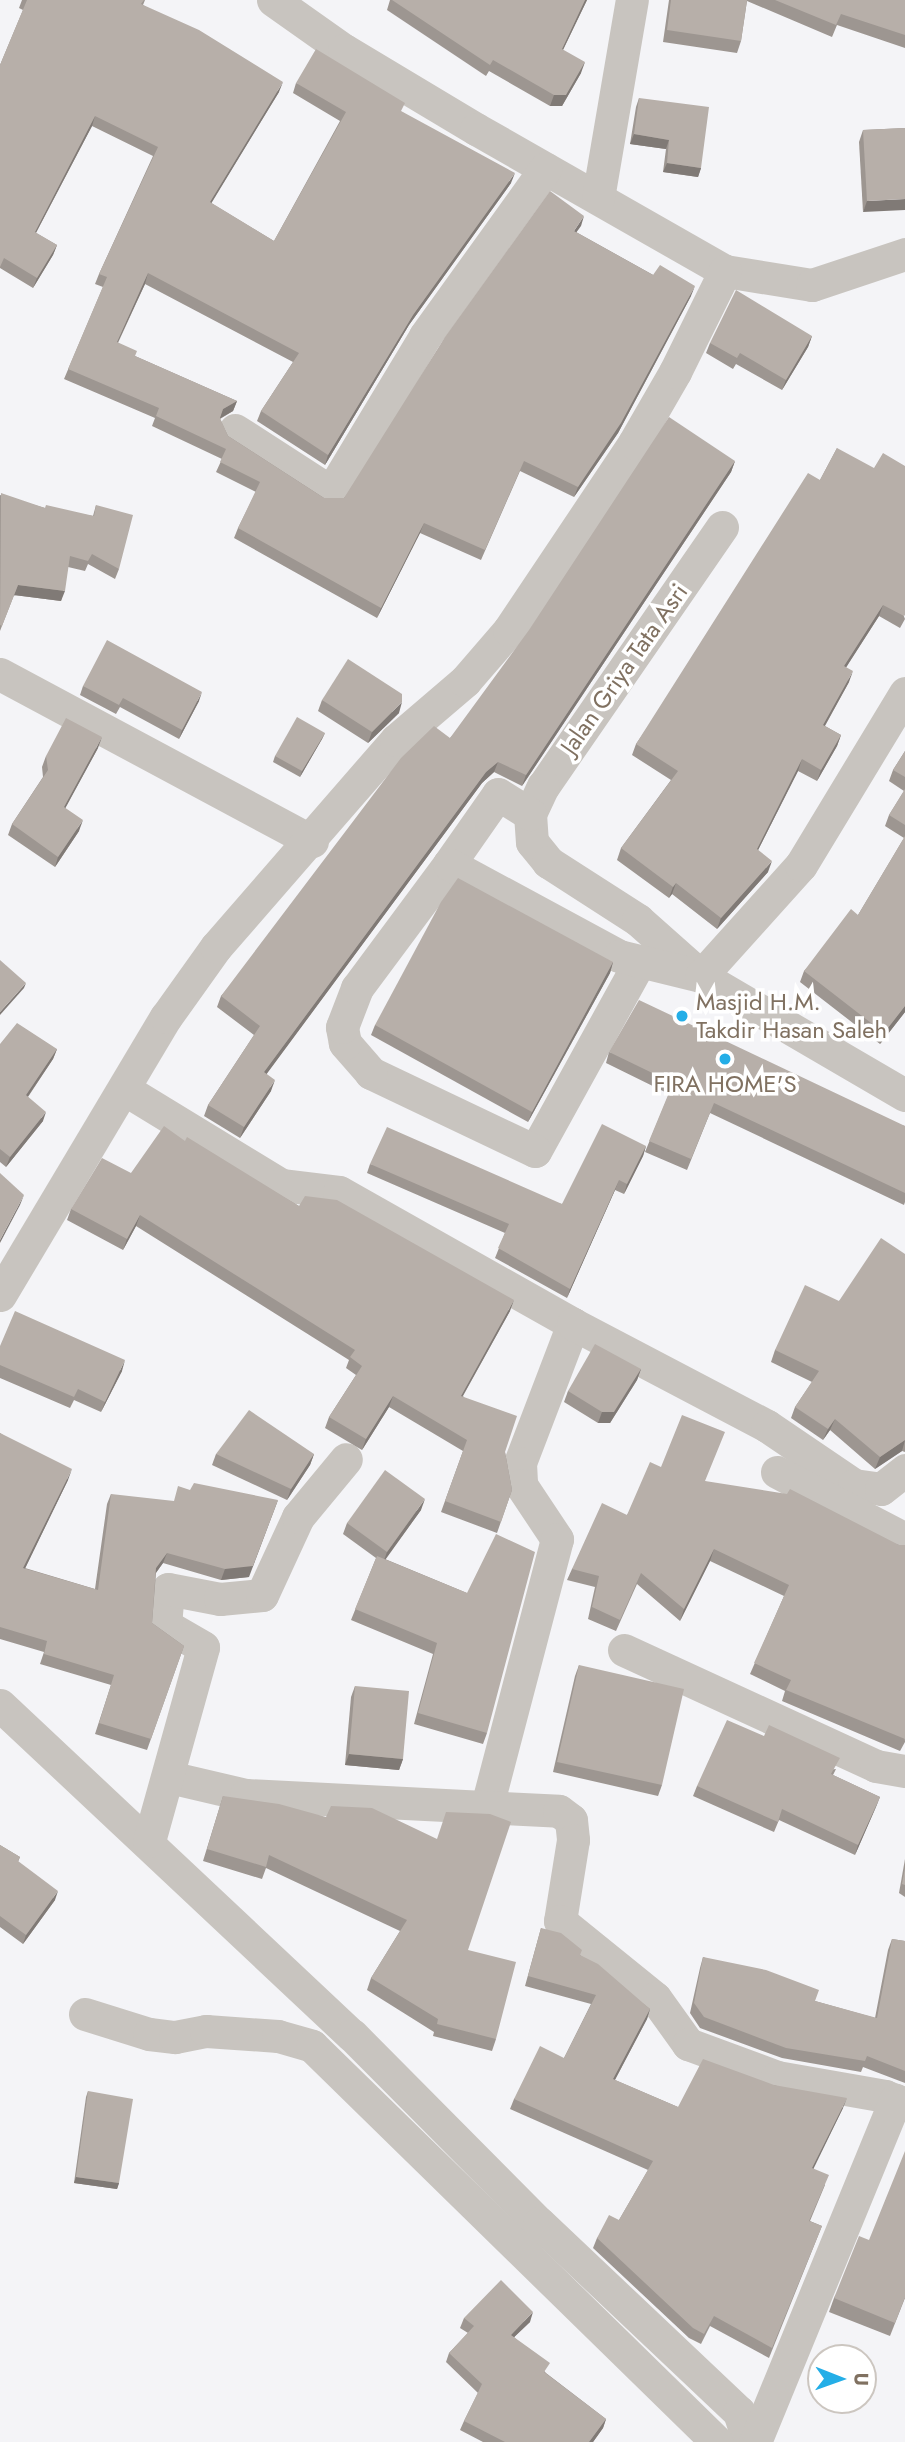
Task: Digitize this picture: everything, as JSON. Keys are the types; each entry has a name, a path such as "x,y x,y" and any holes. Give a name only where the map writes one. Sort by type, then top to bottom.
{"street":[{"path":"273,0 344,50 724,271 812,285 905,254"},
{"path":"598,198 632,0"},
{"path":"235,430 331,492 425,336 545,169"},
{"path":"0,1295 166,1017 216,947 312,841 396,740 465,681 509,631 634,443 675,372 724,271"},
{"name":"Jalan Griya Tata Asri","path":"530,814 543,786 722,527"},
{"path":"0,674 312,841"},
{"path":"701,976 801,865 903,703"},
{"path":"640,961 535,1151 371,1073 345,1043 342,1027 346,1008 374,961 449,864 498,794 530,814 532,842 548,862 638,920 701,976 905,1095"},
{"path":"449,864 619,956 701,976"},
{"path":"124,1089 281,1185 339,1192 573,1324 767,1426 855,1485 881,1489 905,1470"},
{"path":"487,1806 557,1539 521,1485 520,1463 573,1324"},
{"path":"149,1841 169,1777 203,1647 165,1625 168,1590 219,1600 262,1595 298,1517 346,1459"},
{"path":"776,1472 905,1539"},
{"path":"624,1650 876,1766 905,1771"},
{"path":"0,1705 149,1841 352,2035 539,2223 739,2412 749,2442"},
{"path":"169,1777 246,1795 559,1811 571,1820 573,1840 560,1921 655,1998 688,2044 777,2077 900,2102 755,2442"},
{"path":"85,2014 149,2034 175,2037 206,2031 278,2036 312,2046 717,2442"}],"building":[{"path":"27,0 144,0 141,4 199,30 283,82 210,202 274,241 346,112 296,83 316,49 405,103 401,111 515,173 413,315 328,455 261,411 299,353 148,273 117,342 137,351 135,356 237,401 223,409 220,418 228,436 324,498 344,498 445,337 550,191 584,216 574,231 653,275 660,265 695,286 621,423 578,487 524,461 485,550 424,523 381,608 238,528 260,482 220,462 226,449 156,416 159,408 68,369 107,277 99,274 158,147 95,116 35,232 57,245 37,278 4,258 0,267 0,65"},
{"path":"392,0 585,0 562,49 585,62 566,95 554,95 493,60 490,65"},
{"path":"671,0 747,0 741,41 667,30"},
{"path":"775,0 905,0 905,35 841,14 836,25"},
{"path":"639,98 709,107 701,168 667,163 669,140 634,134"},
{"path":"905,128 905,199 867,201 863,130"},
{"path":"736,290 812,336 786,380 740,353 737,358 710,343"},
{"path":"669,417 735,461 526,775 498,762 486,772 264,1072 275,1080 244,1127 208,1105 260,1026 221,996 401,758 434,726 450,738 529,630"},
{"path":"837,448 874,468 883,453 905,466 905,615 883,605 844,666 853,671 823,725 841,735 821,770 802,759 757,849 772,861 721,918 676,883 673,887 621,848 678,771 636,744 808,473 820,480"},
{"path":"1,493 45,508 46,505 94,516 96,505 133,515 119,569 92,554 88,561 70,556 65,591 18,585 2,626 0,625"},
{"path":"107,640 202,692 182,730 123,698 119,705 83,686"},
{"path":"348,659 402,694 402,702 372,732 322,700"},
{"path":"297,717 325,733 302,771 275,756"},
{"path":"66,718 102,737 64,807 83,820 58,857 12,824 48,770 46,756"},
{"path":"905,751 905,777 893,770"},
{"path":"905,789 905,825 889,815"},
{"path":"905,836 905,1006 884,1033 804,971 851,909 858,915"},
{"path":"458,878 613,962 532,1112 375,1025 441,902"},
{"path":"0,960 26,983 0,1012"},
{"path":"639,1000 905,1126 905,1193 714,1103 691,1159 649,1141 673,1083 609,1052"},
{"path":"17,1023 57,1049 26,1095 46,1112 10,1157 0,1149 0,1044"},
{"path":"602,1124 646,1146 627,1184 619,1180 570,1289 498,1248 509,1224 370,1164 387,1127 562,1204"},
{"path":"164,1126 185,1141 187,1137 299,1206 305,1196 337,1200 514,1300 461,1396 517,1416 505,1452 512,1490 501,1522 445,1501 467,1440 393,1396 366,1439 329,1417 362,1366 350,1357 355,1350 140,1215 127,1239 71,1209 102,1158 131,1173"},
{"path":"0,1173 24,1195 0,1240"},
{"path":"881,1238 905,1254 905,1440 880,1457 835,1419 828,1429 795,1407 819,1371 775,1350 805,1285 839,1301"},
{"path":"15,1311 125,1360 105,1402 78,1389 74,1397 0,1365 0,1346"},
{"path":"595,1344 641,1369 614,1412 602,1412 568,1391"},
{"path":"249,1410 314,1454 291,1489 216,1454"},
{"path":"682,1415 725,1432 705,1481 787,1494 790,1489 899,1545 905,1545 905,1739 786,1690 791,1680 754,1663 789,1585 714,1549 684,1609 641,1573 620,1620 592,1607 599,1576 572,1569 602,1503 627,1515 650,1462 661,1467"},
{"path":"0,1433 72,1469 23,1568 98,1590 111,1494 174,1501 178,1486 190,1490 194,1483 278,1500 253,1566 225,1569 167,1553 156,1568 152,1623 184,1646 151,1739 99,1723 114,1675 44,1654 47,1641 0,1627"},
{"path":"385,1470 425,1499 387,1552 347,1523"},
{"path":"496,1534 535,1552 487,1733 418,1713 437,1643 355,1609 377,1556 467,1593"},
{"path":"579,1665 684,1689 662,1785 557,1762"},
{"path":"355,1686 409,1691 403,1759 349,1754"},
{"path":"727,1720 764,1736 769,1725 840,1758 831,1774 880,1797 858,1845 782,1809 778,1822 697,1786"},
{"path":"223,1796 279,1804 326,1817 331,1806 372,1808 437,1839 446,1812 490,1814 511,1822 468,1950 516,1962 496,2039 437,2024 438,2019 371,1978 407,1920 269,1855 266,1867 207,1849"},
{"path":"0,1845 20,1857 18,1861 58,1891 26,1935 0,1916"},
{"path":"541,1928 561,1933 582,1950 580,1955 598,1964 650,2009 613,2079 678,2107 703,2059 774,2085 847,2098 812,2168 829,2175 809,2221 822,2226 772,2348 714,2316 704,2334 693,2328 597,2238 609,2215 619,2220 653,2161 514,2099 540,2046 564,2058 596,1995 528,1976"},
{"path":"892,1939 905,1941 905,2071 867,2056 865,2061 786,2048 704,2017 694,2003 703,1957 766,1970 819,1990 815,2001 877,2018"},
{"path":"88,2091 133,2099 119,2183 76,2177"},
{"path":"905,2151 905,2297 895,2323 834,2298 859,2236 869,2240"},
{"path":"501,2280 533,2312 511,2335 550,2363 544,2372 606,2419 589,2442 505,2442 464,2421 482,2384 449,2353 474,2326 464,2318"}],"place":[{"name":"Masjid H.M. Takdir Hasan Saleh","path":"682,1016"},
{"name":"FIRA HOME'S","path":"725,1059"}]}
